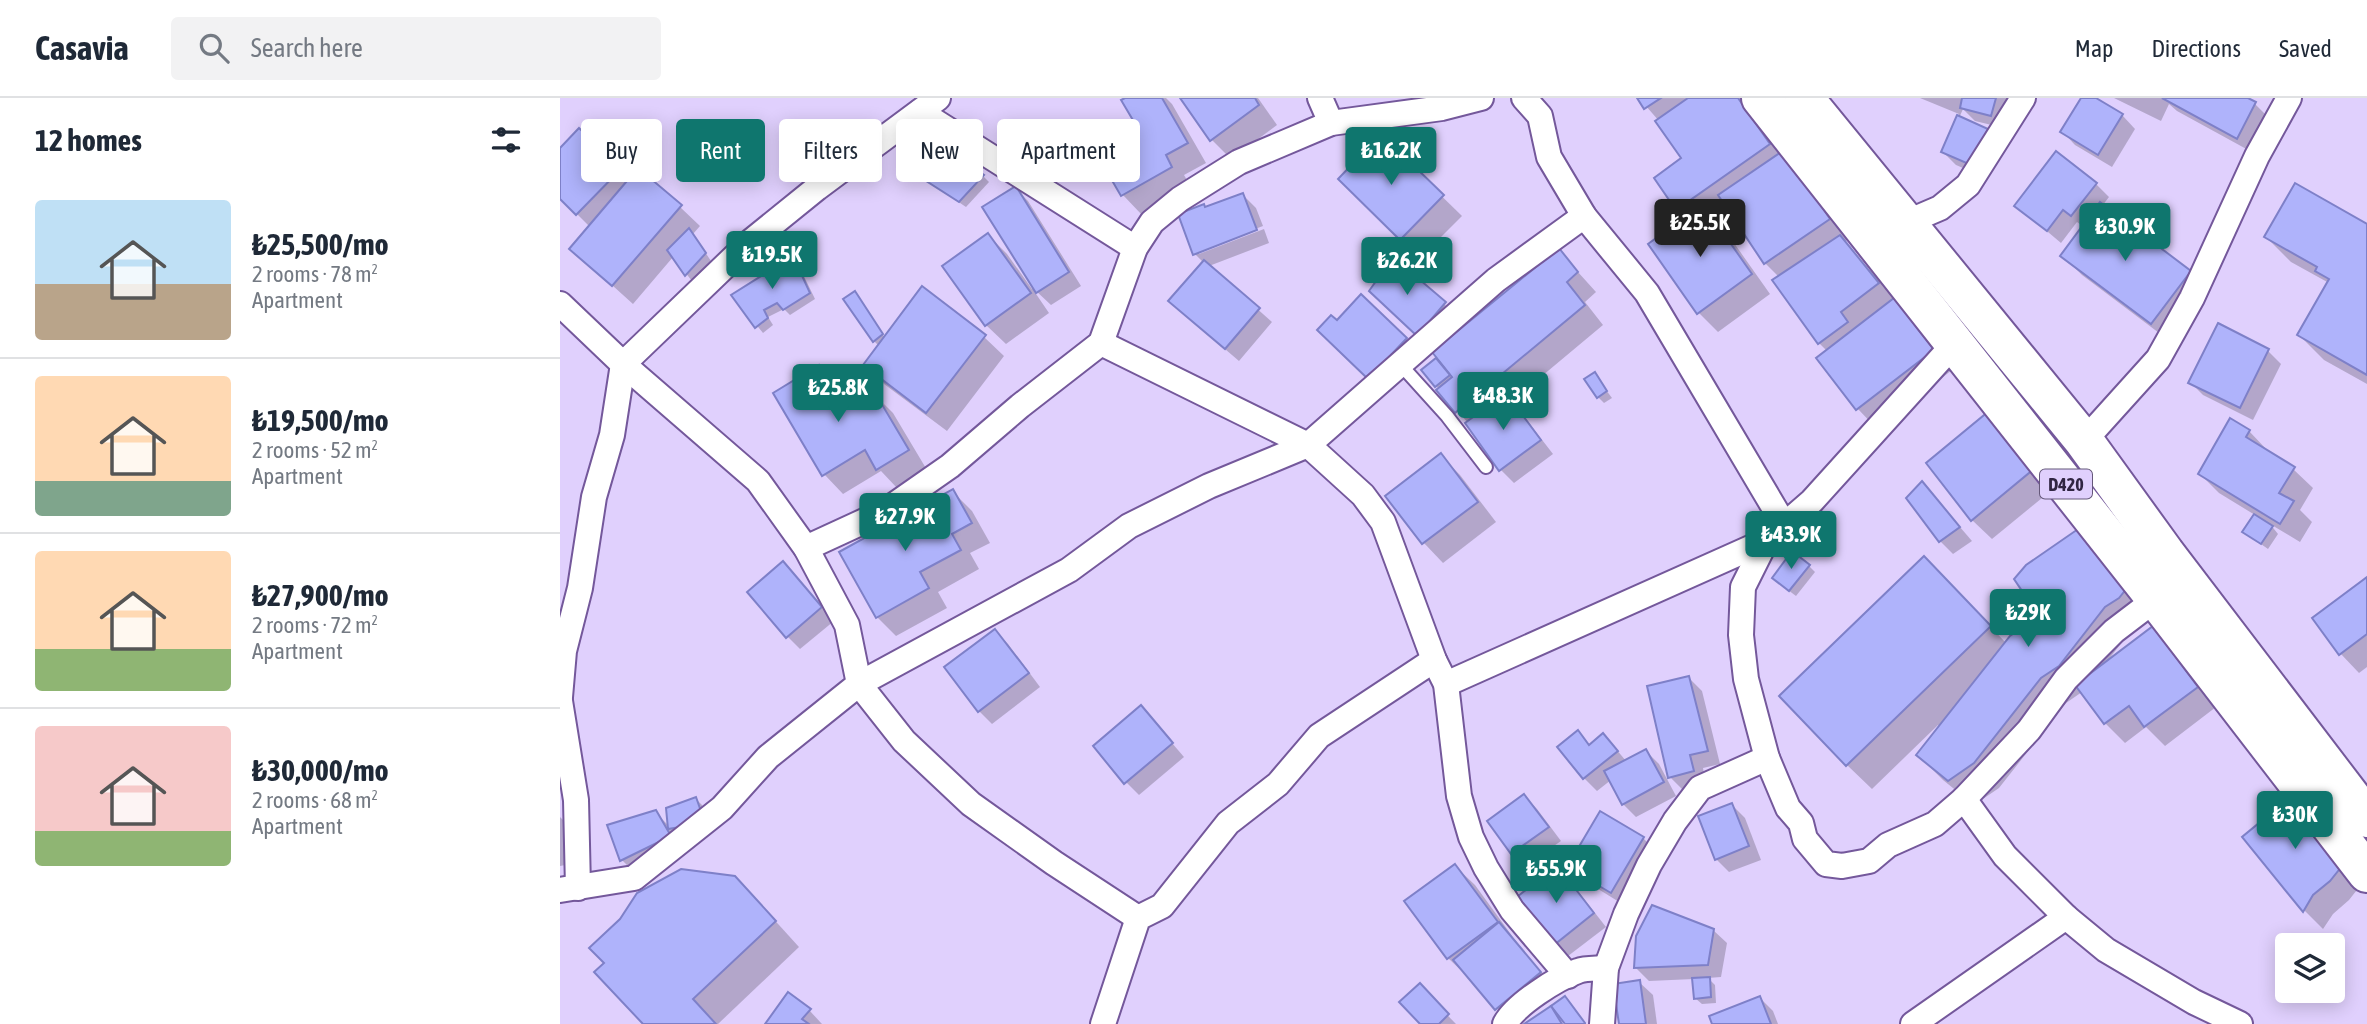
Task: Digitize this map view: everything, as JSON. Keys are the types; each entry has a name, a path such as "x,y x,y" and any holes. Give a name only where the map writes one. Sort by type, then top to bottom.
{"highway":[{"name":"D420","path":"1760,98 2156,599 2367,873"},
{"name":"D420","path":"1804,98 2084,441 2165,553 2367,818"}],"street":[{"path":"1320,98 1331,123"},
{"path":"806,548 884,512 950,466 1020,406 1101,343 1135,248 1152,222 1180,199 1239,162 1331,123 1442,108 1481,98"},
{"path":"1524,98 1540,116 1549,157 1584,216 1647,293 1775,533"},
{"path":"1905,223 1940,208 1968,185 2023,98"},
{"path":"2084,441 2158,359 2192,298 2257,156 2289,98"},
{"path":"1135,248 929,105 817,188 749,243 623,364 612,435 570,585 560,699 576,800 569,889 634,878 673,850 722,808 768,757 859,684 1069,570 1129,526 1209,486 1308,445 1496,280 1584,216"},
{"path":"560,304 623,364 758,481 806,548 847,625 859,684 904,741 971,804 1138,918"},
{"path":"1101,343 1308,445 1363,495 1382,522 1434,660 1446,684 1460,796 1471,837 1486,868 1512,910 1567,976"},
{"path":"1446,684 1775,533 1812,502 1955,343"},
{"path":"1775,533 1742,587 1741,635 1746,679 1767,758 1788,808 1801,823 1805,839 1826,864 1842,866 1869,861 1888,845 1935,824 1964,799 2029,730 2066,678 2114,631 2156,599"},
{"path":"1103,1024 1138,918 1161,906 1228,822 1278,784 1319,736 1434,660"},
{"path":"1602,1024 1606,968 1626,914 1675,821 1700,788 1767,758"},
{"path":"1964,799 2005,856 2066,917 2106,950 2194,1002 2240,1024"},
{"path":"1913,1024 2066,917"},
{"path":"1504,1024 1509,1016 1567,976 1578,971 1606,968"}],"lane":[{"path":"1400,364 1447,416 1486,467"}],"building":[{"path":"1162,98 1188,143 1166,155 1172,167 1121,196 1113,182 1140,182 1140,119 1132,119 1121,100"},
{"path":"1180,98 1255,98 1259,105 1210,141"},
{"path":"1637,98 1661,98 1644,109"},
{"path":"1688,98 1738,98 1770,144 1676,210 1654,178 1681,158 1655,121"},
{"path":"1962,98 1996,98 1991,116 1960,108"},
{"path":"2081,98 2096,98 2123,114 2098,155 2060,132"},
{"path":"2162,98 2248,98 2256,102 2237,139"},
{"path":"1957,115 1988,129 1971,165 1941,152"},
{"path":"579,128 581,182 608,182 576,215 560,199 560,148"},
{"path":"1381,134 1444,195 1400,240 1338,179"},
{"path":"1784,150 1830,219 1764,264 1718,195"},
{"path":"2056,151 2097,183 2071,216 2063,210 2047,231 2014,206"},
{"path":"626,182 655,182 682,205 612,286 569,249"},
{"path":"928,182 978,182 959,202"},
{"path":"2295,183 2367,224 2367,375 2297,335 2329,279 2315,271 2317,267 2264,237"},
{"path":"1016,186 1069,272 1036,293 982,207"},
{"path":"1243,193 1257,230 1193,255 1178,214"},
{"path":"2100,202 2191,271 2151,324 2060,256"},
{"path":"1703,204 1752,274 1697,314 1648,244"},
{"path":"689,228 706,253 685,276 667,250"},
{"path":"988,233 1031,293 985,326 942,266"},
{"path":"1840,235 1879,283 1841,312 1848,322 1818,344 1772,280"},
{"path":"1559,248 1578,272 1567,282 1585,305 1455,413 1436,390 1452,377 1432,352"},
{"path":"793,256 810,293 783,310 777,303 764,310 768,318 755,328 731,295"},
{"path":"1393,257 1446,302 1417,336 1369,291"},
{"path":"1204,260 1260,308 1225,349 1168,301"},
{"path":"922,286 986,335 926,413 863,365"},
{"path":"855,291 883,334 873,342 843,299"},
{"path":"1361,294 1407,338 1368,379 1317,330 1331,315 1337,320"},
{"path":"1894,298 1934,350 1856,410 1816,358"},
{"path":"2218,323 2269,349 2240,408 2188,383"},
{"path":"1436,358 1450,375 1435,387 1421,370"},
{"path":"819,365 844,409 874,391 909,450 876,470 865,450 822,476 773,393"},
{"path":"1595,372 1607,391 1597,398 1584,379"},
{"path":"1506,393 1541,440 1499,471 1465,423"},
{"path":"1989,411 2035,468 1971,521 1926,463"},
{"path":"2230,418 2250,430 2246,437 2295,467 2279,493 2294,501 2280,524 2198,474"},
{"path":"1441,453 1478,502 1422,544 1385,496"},
{"path":"1922,481 1960,527 1939,542 1906,498"},
{"path":"953,489 972,523 952,534 961,550 920,572 929,588 876,618 839,552"},
{"path":"2254,514 2273,526 2261,544 2242,532"},
{"path":"2081,527 2127,588 2119,598 2105,607 2059,666 2041,678 1974,763 1948,781 1916,755 2010,636 2039,616 2014,579 2026,565"},
{"path":"1792,551 1810,565 1789,591 1772,578"},
{"path":"1924,556 1991,626 1846,766 1779,696"},
{"path":"783,561 822,607 786,638 747,592"},
{"path":"2367,577 2367,634 2339,655 2312,618"},
{"path":"2153,626 2198,687 2144,727 2129,706 2104,724 2075,685"},
{"path":"995,629 1029,673 978,712 944,667"},
{"path":"1689,676 1708,751 1690,755 1694,771 1668,778 1647,686"},
{"path":"1141,705 1173,743 1124,784 1093,746"},
{"path":"1578,730 1589,745 1603,733 1618,751 1583,779 1557,747"},
{"path":"1646,749 1664,782 1622,805 1604,771"},
{"path":"1524,794 1549,827 1511,854 1487,821"},
{"path":"2293,795 2346,861 2330,881 2313,895 2303,912 2242,837"},
{"path":"696,797 705,823 668,829 666,808"},
{"path":"1732,803 1749,846 1715,860 1698,816"},
{"path":"656,810 671,836 620,861 607,825"},
{"path":"1600,811 1644,837 1611,893 1567,867"},
{"path":"1455,864 1498,922 1447,959 1404,901"},
{"path":"1557,865 1594,913 1554,945 1517,897"},
{"path":"681,869 735,876 776,921 693,999 716,1024 643,1024 594,972 604,963 589,948 620,919 637,893"},
{"path":"1652,905 1714,929 1708,965 1634,968 1636,936"},
{"path":"1499,922 1541,972 1495,1010 1453,960"},
{"path":"1710,977 1711,997 1694,999 1692,978"},
{"path":"1640,980 1646,1024 1619,1024 1613,984"},
{"path":"1420,983 1449,1014 1439,1024 1420,1024 1399,1002"},
{"path":"788,992 811,1009 802,1019 809,1024 765,1024"},
{"path":"1565,996 1585,1024 1565,1024 1551,1006"},
{"path":"1760,996 1771,1024 1712,1024 1709,1016"},
{"path":"1551,1006 1562,1024 1524,1024"}]}
